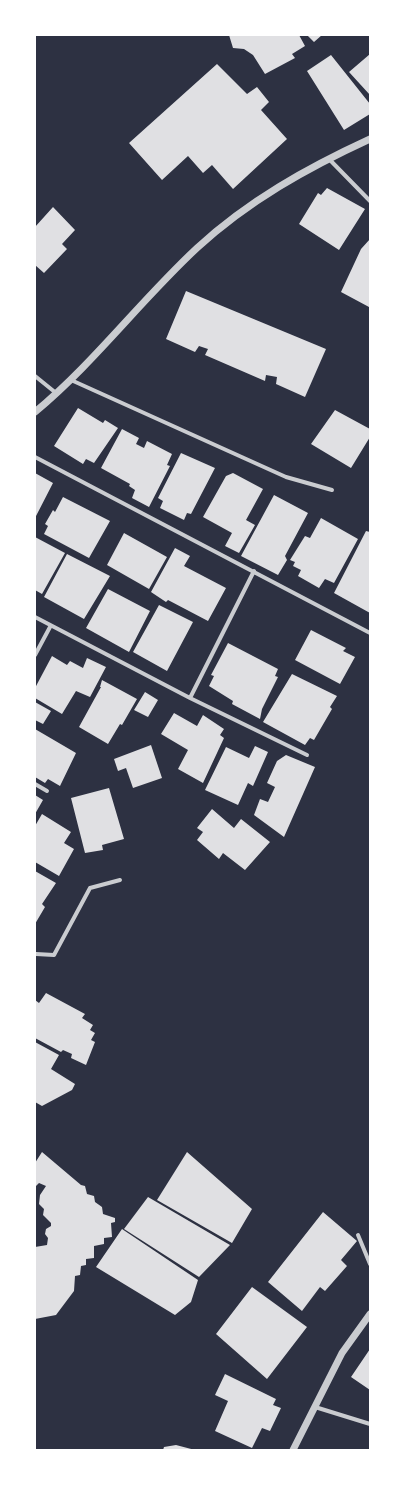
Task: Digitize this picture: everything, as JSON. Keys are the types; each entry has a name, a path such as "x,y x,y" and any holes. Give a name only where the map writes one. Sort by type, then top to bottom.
{"street":[{"path":"35,412 71,380 162,283 230,220 270,191 329,158 370,139"},
{"path":"329,158 370,200"},
{"path":"35,376 56,393"},
{"path":"71,380 286,477 332,490"},
{"path":"35,457 370,633"},
{"path":"190,698 254,571"},
{"path":"35,617 50,627 307,755"},
{"path":"35,655 50,627"},
{"path":"35,784 47,791"},
{"path":"36,955 54,955 90,888 120,880"},
{"path":"358,1235 370,1264"},
{"path":"293,1450 342,1353 370,1314"},
{"path":"314,1407 370,1424"}],"building":[{"path":"229,35 299,35 305,46 292,54 295,58 265,74 253,55 244,49 233,48"},
{"path":"307,35 322,35 314,42"},
{"path":"370,54 370,95 349,72"},
{"path":"331,55 370,104 370,114 344,130 307,71"},
{"path":"217,64 247,94 257,87 269,102 261,110 287,139 233,189 212,165 203,173 188,156 162,180 129,143"},
{"path":"327,188 365,209 339,250 299,224 318,193 321,195"},
{"path":"53,207 75,230 62,244 67,249 44,273 35,265 35,227"},
{"path":"370,239 369,307 341,292 361,249"},
{"path":"186,291 326,349 305,397 276,384 277,377 266,375 265,381 205,355 208,349 199,346 195,352 166,339"},
{"path":"78,408 103,423 105,420 118,428 94,463 86,459 83,464 54,446"},
{"path":"335,410 370,429 370,437 351,468 311,444"},
{"path":"122,429 139,438 136,444 144,448 147,441 172,454 167,465 170,466 149,507 132,498 135,490 129,486 130,484 101,468"},
{"path":"181,453 215,468 191,514 187,513 184,520 160,508 163,501 158,498"},
{"path":"35,473 53,483 35,518"},
{"path":"233,473 263,489 246,520 255,525 239,553 225,546 232,533 203,517 226,476"},
{"path":"274,495 308,513 285,556 287,560 278,575 241,556"},
{"path":"63,497 110,521 89,558 44,534 48,526 45,524 53,510 55,512"},
{"path":"321,518 358,539 334,583 325,579 319,588 298,576 301,570 293,566 295,562 290,560 305,536 310,538"},
{"path":"366,531 370,532 370,613 334,593"},
{"path":"124,533 167,557 149,589 107,565"},
{"path":"35,537 65,553 42,594 35,590"},
{"path":"175,548 190,556 184,566 226,588 208,621 168,600 166,602 151,592"},
{"path":"67,554 110,576 84,619 44,597"},
{"path":"108,589 150,611 129,652 86,628"},
{"path":"159,605 193,622 167,671 133,652"},
{"path":"311,630 346,648 343,651 355,657 340,684 295,660"},
{"path":"228,643 278,669 275,676 278,677 262,709 260,719 232,704 233,701 209,686 214,676 211,675"},
{"path":"52,656 67,665 70,661 83,668 87,658 106,667 90,697 76,691 62,714 35,698 35,688"},
{"path":"292,674 337,696 330,707 332,709 314,740 310,738 305,745 263,722"},
{"path":"102,680 137,699 122,725 120,724 108,744 79,727 101,687"},
{"path":"145,692 158,700 148,717 134,710"},
{"path":"35,702 51,711 43,724 35,720"},
{"path":"174,713 197,726 203,715 224,729 220,735 224,738 203,783 178,769 188,750 161,734"},
{"path":"35,729 76,753 60,786 48,779 45,783 35,777"},
{"path":"151,745 162,778 133,788 126,768 118,771 114,759"},
{"path":"255,746 268,752 253,786 248,783 238,805 205,790 226,747 249,758"},
{"path":"286,755 315,767 284,837 254,815 260,799 268,802 275,787 267,783 277,761"},
{"path":"109,788 124,839 102,845 103,850 85,853 71,798"},
{"path":"35,795 43,800 35,814"},
{"path":"212,809 234,828 241,819 270,842 245,870 223,853 219,859 197,840 203,832 197,828"},
{"path":"42,814 71,832 64,843 74,849 59,876 35,862 35,826"},
{"path":"35,871 56,883 42,904 45,907 35,924"},
{"path":"46,993 85,1014 82,1018 93,1025 90,1030 95,1033 91,1040 95,1042 86,1065 71,1058 72,1054 63,1050 61,1052 35,1038 35,1000 39,1003"},
{"path":"35,1042 59,1055 51,1069 75,1084 72,1090 42,1106 35,1102"},
{"path":"42,1152 81,1185 85,1186 87,1194 94,1196 95,1202 102,1207 103,1214 115,1218 115,1222 111,1223 112,1237 104,1238 104,1244 94,1246 94,1258 86,1259 86,1265 81,1266 80,1275 75,1276 74,1291 56,1315 35,1319 35,1247 47,1245 48,1238 45,1234 46,1229 51,1226 51,1223 43,1215 44,1209 39,1204 40,1195 46,1186 39,1183 35,1187 35,1163"},
{"path":"187,1152 252,1209 232,1243 157,1200"},
{"path":"148,1197 230,1245 199,1277 124,1229"},
{"path":"323,1212 357,1241 341,1260 347,1266 325,1291 320,1287 302,1311 268,1282"},
{"path":"122,1229 198,1280 191,1302 175,1315 96,1267"},
{"path":"252,1287 307,1327 267,1379 216,1334"},
{"path":"370,1349 370,1390 351,1377"},
{"path":"225,1374 276,1399 273,1405 281,1408 270,1431 262,1428 252,1448 215,1431 228,1401 215,1395"},
{"path":"176,1445 195,1450 163,1450 164,1447"}]}
